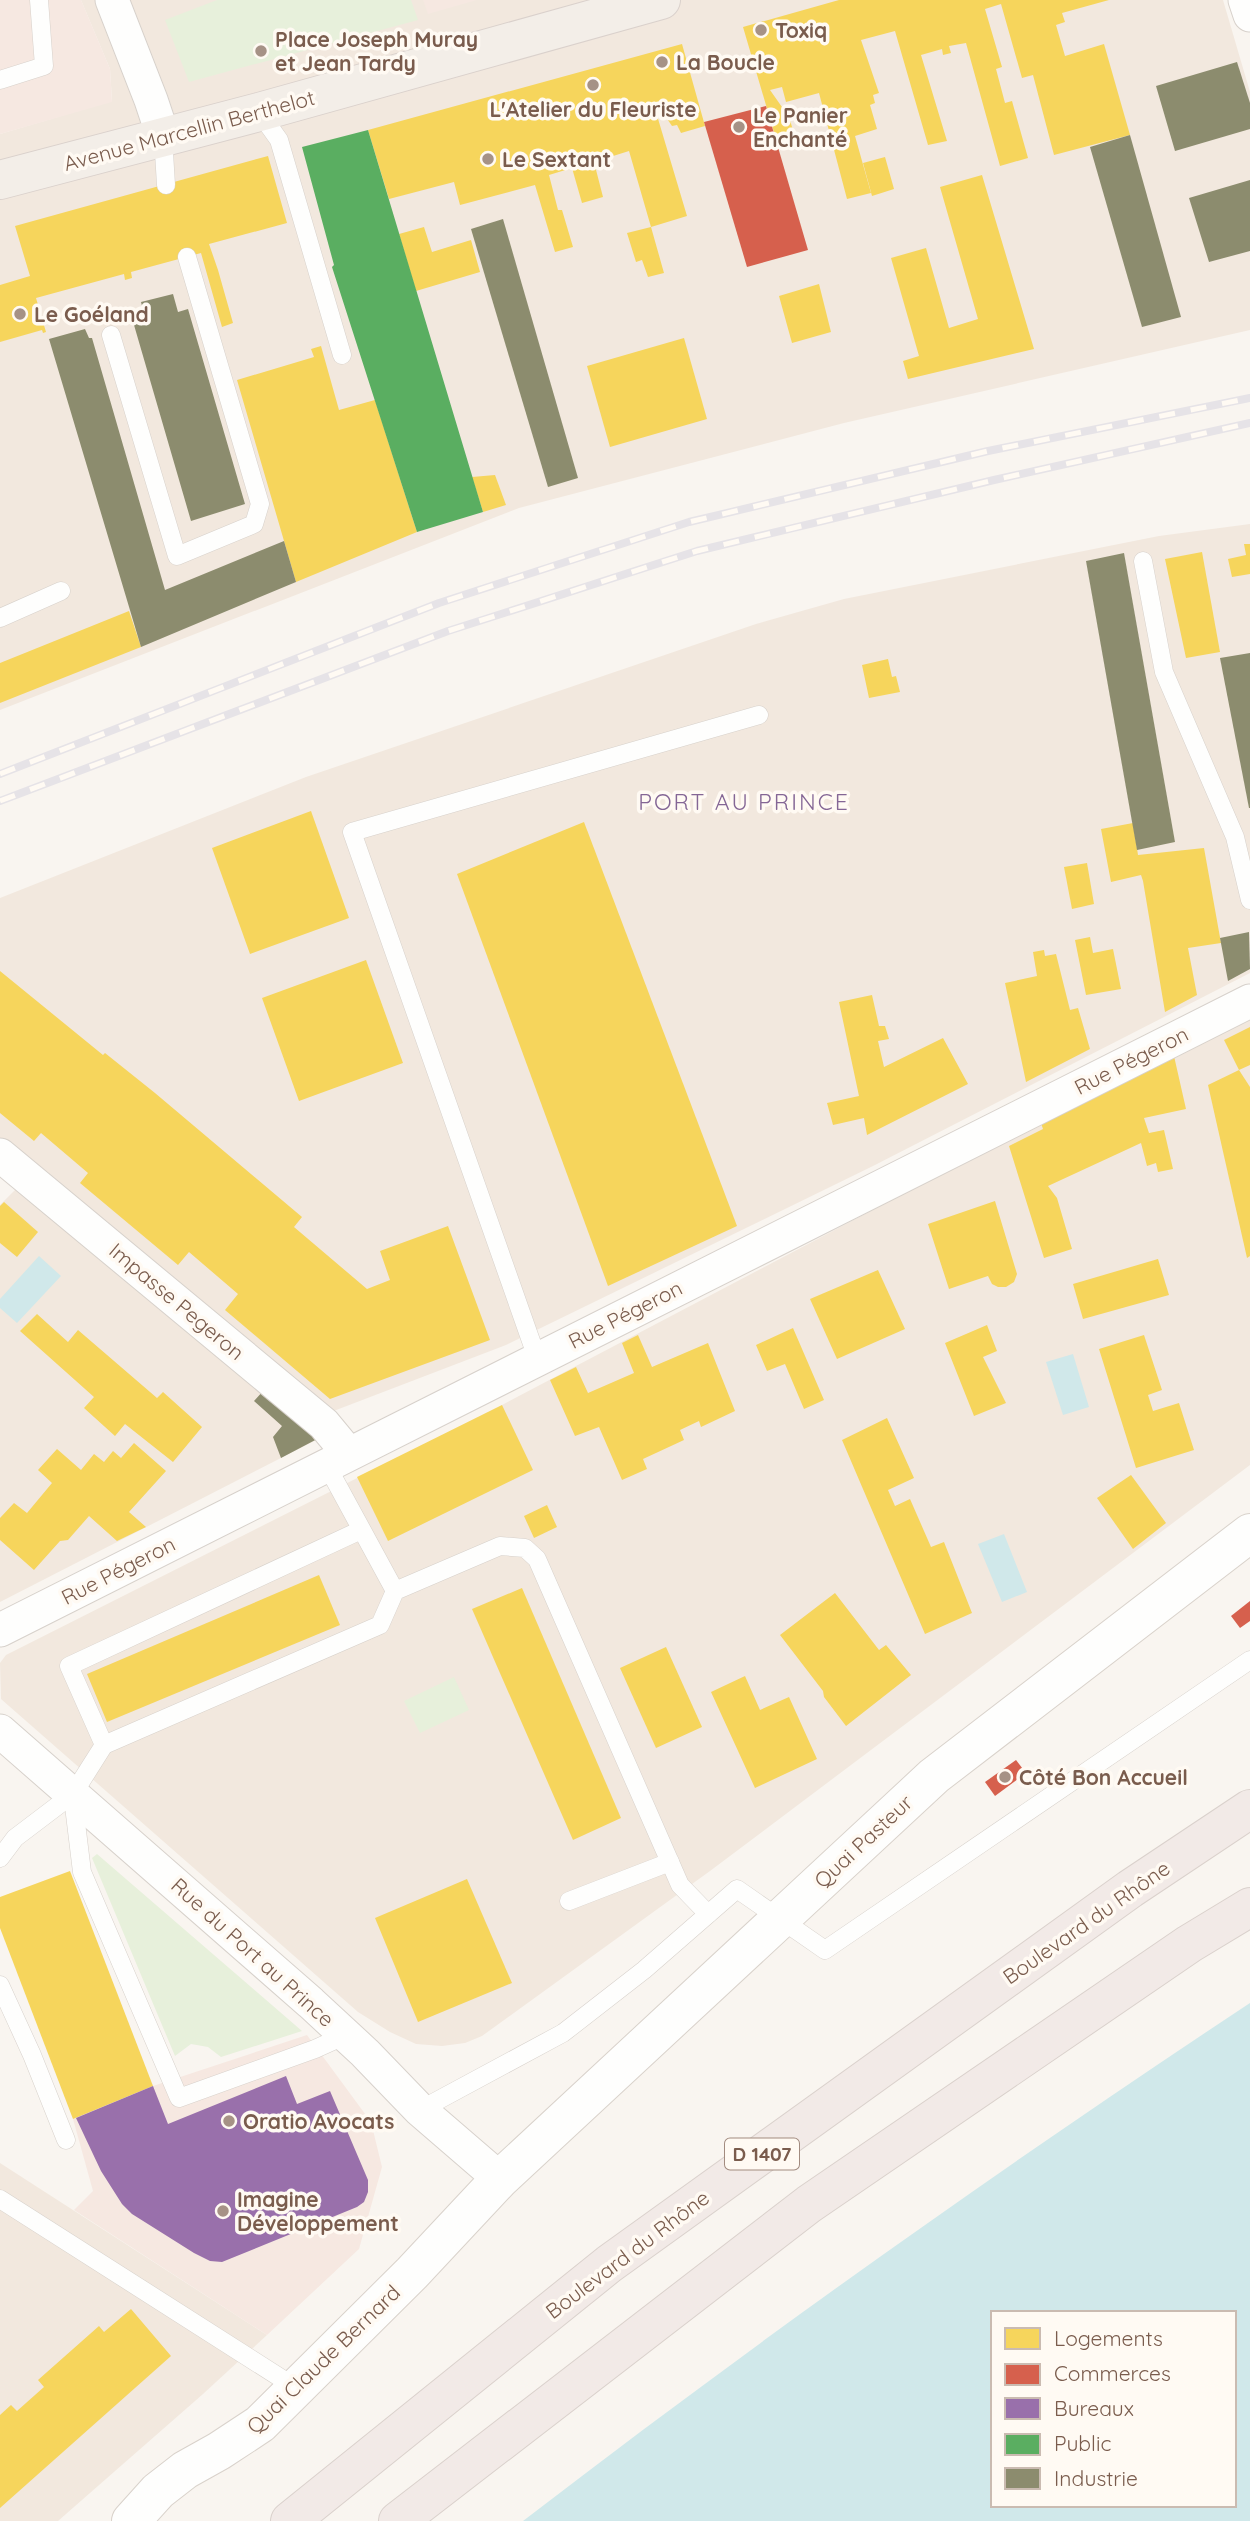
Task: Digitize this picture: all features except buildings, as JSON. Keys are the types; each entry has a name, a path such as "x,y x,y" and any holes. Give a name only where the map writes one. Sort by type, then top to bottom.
{"highway":[{"name":"Boulevard du Rhône","path":"290,2521 609,2264 1119,1897 1250,1809"},
{"path":"398,2521 809,2204 1189,1944 1250,1907"}],"main road":[{"name":"Avenue Marcellin Berthelot","path":"0,180 259,112 661,0"},
{"name":"Quai Pasteur","path":"500,2179 934,1776 1250,1533"},
{"name":"Quai Claude Bernard","path":"131,2521 158,2491 185,2470 260,2424 298,2389 500,2179"}],"street":[{"path":"111,0 163,136"},
{"path":"1245,0 1250,15"},
{"name":"Rue Pégeron","path":"0,1630 1250,1001"},
{"name":"Impasse Pegeron","path":"0,1155 324,1424 337,1459"},
{"name":"Rue du Port au Prince","path":"0,1731 346,2035 420,2109 500,2179"}],"lane":[{"path":"0,80 44,66 39,0"},
{"path":"259,112 279,140 342,355"},
{"path":"163,136 166,185"},
{"path":"111,335 177,556 254,524 260,504 187,257"},
{"path":"1143,561 1164,672 1235,837 1250,900"},
{"path":"0,618 61,591"},
{"path":"537,1358 352,832 759,715"},
{"path":"337,1459 361,1530 395,1591"},
{"path":"104,1745 69,1666 361,1530"},
{"path":"0,1858 15,1838 73,1794 104,1745 380,1625 395,1591 500,1546 525,1548 537,1559 680,1885 708,1914"},
{"path":"420,2109 563,2033 737,1889 825,1950 1250,1660"},
{"path":"73,1794 82,1872 179,2098 315,2049 346,2035"},
{"path":"569,1900 670,1862"},
{"path":"0,1985 66,2140"},
{"path":"0,2199 298,2389"}],"shaded area":[{"path":"0,0 81,0 110,69 112,102 0,134"},
{"path":"81,0 1223,0 1250,92 1250,330 844,423 519,508 0,710 0,134 112,101 110,69"},
{"path":"423,0 477,0 428,14"},
{"path":"1250,524 1250,973 873,1166 506,1345 331,1412 0,1143 0,898 306,777 756,624 844,599 1159,536"},
{"path":"1250,1016 1250,1465 710,1871 482,2036 465,2043 442,2046 416,2044 358,2012 1,1699 0,1663 6,1655 502,1405 1175,1051"},
{"path":"20,1185 322,1437 0,1602 0,1205"},
{"path":"307,2035 371,2122 382,2167 359,2249 267,2335 74,2210 93,2191 73,2119 153,2086"},
{"path":"0,2163 267,2335 58,2521 0,2521"}],"green space":[{"path":"217,0 411,0 418,20 189,82 165,20"},
{"path":"454,1677 469,1710 420,1733 404,1701"},
{"path":"97,1854 302,2031 221,2057 208,2047 191,2044 175,2056 92,1858"}],"water":[{"path":"39,1256 61,1276 17,1323 0,1308 0,1299"},
{"path":"1073,1354 1089,1407 1063,1415 1046,1362"},
{"path":"1004,1534 1027,1592 1002,1602 978,1544"},
{"path":"1250,2003 1250,2521 523,2521 791,2321 973,2191"}],"railway":[{"path":"0,774 439,603 689,522 988,451 1250,398"},
{"path":"0,801 448,631 697,551 994,480 1250,423"}],"place":[{"name":"Toxiq","path":"761,30"},
{"name":"Place Joseph Muray et Jean Tardy","path":"261,51"},
{"name":"La Boucle","path":"662,62"},
{"name":"L'Atelier du Fleuriste","path":"593,85"},
{"name":"Le Panier Enchanté","path":"739,127"},
{"name":"Le Sextant","path":"488,159"},
{"name":"Le Goéland","path":"20,314"},
{"name":"Côté Bon Accueil","path":"1005,1777"},
{"name":"Oratio Avocats","path":"229,2121"},
{"name":"Imagine Développement","path":"223,2211"}],"district":[{"name":"PORT AU PRINCE","path":"744,801"}]}
